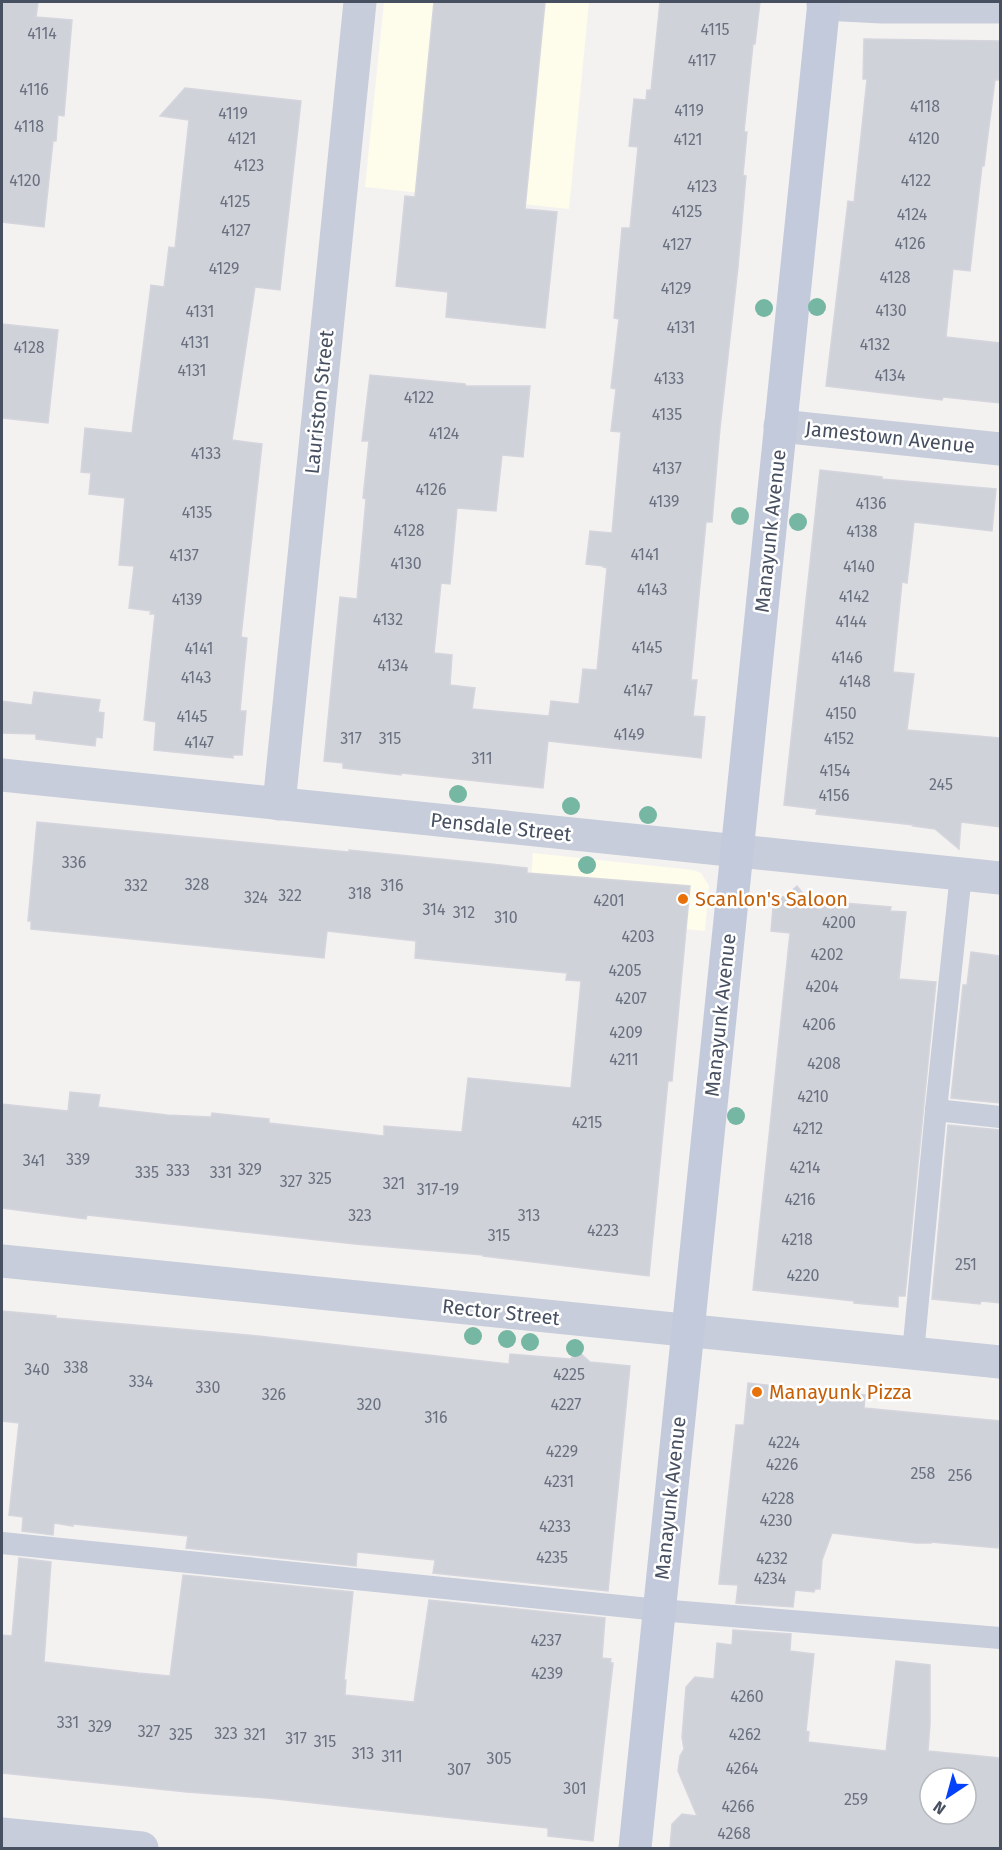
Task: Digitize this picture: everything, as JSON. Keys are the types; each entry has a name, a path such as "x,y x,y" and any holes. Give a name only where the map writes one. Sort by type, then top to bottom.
{"street":[{"name":"Lauriston Street","path":"279,804 360,2"},
{"path":"824,3 882,7 1000,7"},
{"name":"Manayunk Avenue","path":"635,1848 824,3"},
{"name":"Jamestown Avenue","path":"780,426 1000,449"},
{"name":"Pensdale Street","path":"2,775 1000,878"},
{"name":"Rector Street","path":"2,1260 1000,1362"},
{"path":"2,1834 142,1848"}],"lane":[{"path":"913,1353 961,874"},
{"path":"936,1110 1000,1117"},
{"path":"2,1543 659,1610 1000,1638"}],"shaded area":[{"path":"384,2 589,2 569,209 365,187"},
{"path":"533,853 693,870 701,873 709,886 705,931 528,914"}],"building":[{"path":"2,2 38,2 36,17 72,20 64,116 58,115 56,141 53,141 44,227 2,222"},
{"path":"434,2 545,2 525,209 557,212 545,328 446,317 448,292 396,286 405,196 415,197"},
{"path":"660,2 760,2 755,44 753,44 744,132 747,132 743,175 746,176 738,267 712,522 706,522 691,680 697,680 693,716 705,717 701,758 548,741 543,788 343,768 343,763 324,761 340,597 357,599 369,441 362,441 370,375 465,384 466,386 530,386 523,457 502,455 496,511 457,508 450,584 441,583 434,653 452,655 450,685 475,688 472,709 549,716 551,701 579,704 583,669 597,670 607,568 586,564 590,531 612,533 621,432 611,431 616,389 611,388 619,319 614,318 622,228 630,228 638,147 629,146 634,99 646,100 647,90 651,90"},
{"path":"864,39 1000,41 1000,80 995,80 970,271 953,269 946,337 1000,343 1000,403 943,397 942,400 826,386 848,201 854,202 867,79 863,79"},
{"path":"185,88 301,101 280,290 255,287 232,440 262,444 241,637 247,638 240,711 246,711 242,755 233,755 233,758 154,750 156,722 144,720 155,614 150,614 151,611 129,608 134,566 119,565 125,498 89,494 91,473 81,472 85,428 132,433 151,285 164,287 169,247 175,248 189,120 160,116"},
{"path":"2,324 58,330 48,423 2,418"},
{"path":"820,470 882,477 882,479 996,489 992,531 914,522 907,583 902,582 893,672 914,674 907,730 1000,738 1000,827 961,822 959,849 935,829 816,814 817,809 784,805"},
{"path":"34,692 100,700 98,712 104,713 102,738 96,737 95,746 36,739 36,734 2,733 2,701 32,705"},
{"path":"37,822 491,864 527,868 527,873 690,886 672,1081 668,1081 649,1276 483,1255 355,1244 87,1215 86,1219 2,1208 2,1104 68,1111 70,1092 100,1095 98,1107 167,1115 211,1117 212,1113 269,1119 269,1123 384,1136 384,1126 462,1132 468,1078 571,1088 581,981 566,980 567,973 415,958 416,941 327,931 324,958 31,929 31,921 28,921"},
{"path":"797,886 808,900 891,907 890,911 906,912 899,979 936,982 905,1296 898,1296 898,1307 753,1290 790,933 771,931 774,896 785,897"},
{"path":"971,952 1000,956 1000,1103 951,1098 963,985 967,985"},
{"path":"948,1125 1000,1130 1000,1303 981,1301 980,1304 932,1299"},
{"path":"2,1311 509,1364 510,1354 570,1359 579,1352 590,1362 630,1366 608,1591 433,1573 435,1560 357,1552 356,1566 186,1548 188,1536 54,1523 53,1535 22,1531 23,1517 9,1515 19,1423 2,1421"},
{"path":"748,1383 865,1395 864,1408 1000,1421 998,1548 931,1542 916,1543 832,1533 822,1560 820,1589 815,1589 814,1592 795,1590 793,1607 736,1603 738,1585 719,1584 736,1425 744,1425"},
{"path":"19,1558 51,1562 44,1662 138,1673 170,1676 183,1575 353,1592 344,1680 346,1680 345,1695 383,1699 414,1702 429,1600 605,1618 602,1658 611,1659 610,1663 613,1663 593,1841 548,1836 548,1828 2,1773 2,1635 12,1636"},
{"path":"733,1630 791,1634 790,1651 814,1654 806,1731 809,1732 808,1742 886,1751 896,1661 930,1665 928,1751 1000,1758 1000,1848 670,1848 672,1824 682,1814 697,1816 678,1771 680,1756 684,1749 682,1737 686,1687 695,1677 714,1679 717,1643 732,1645"}],"place":[{"name":"Scanlon's Saloon","path":"683,899"},
{"name":"Manayunk Pizza","path":"757,1392"}]}
